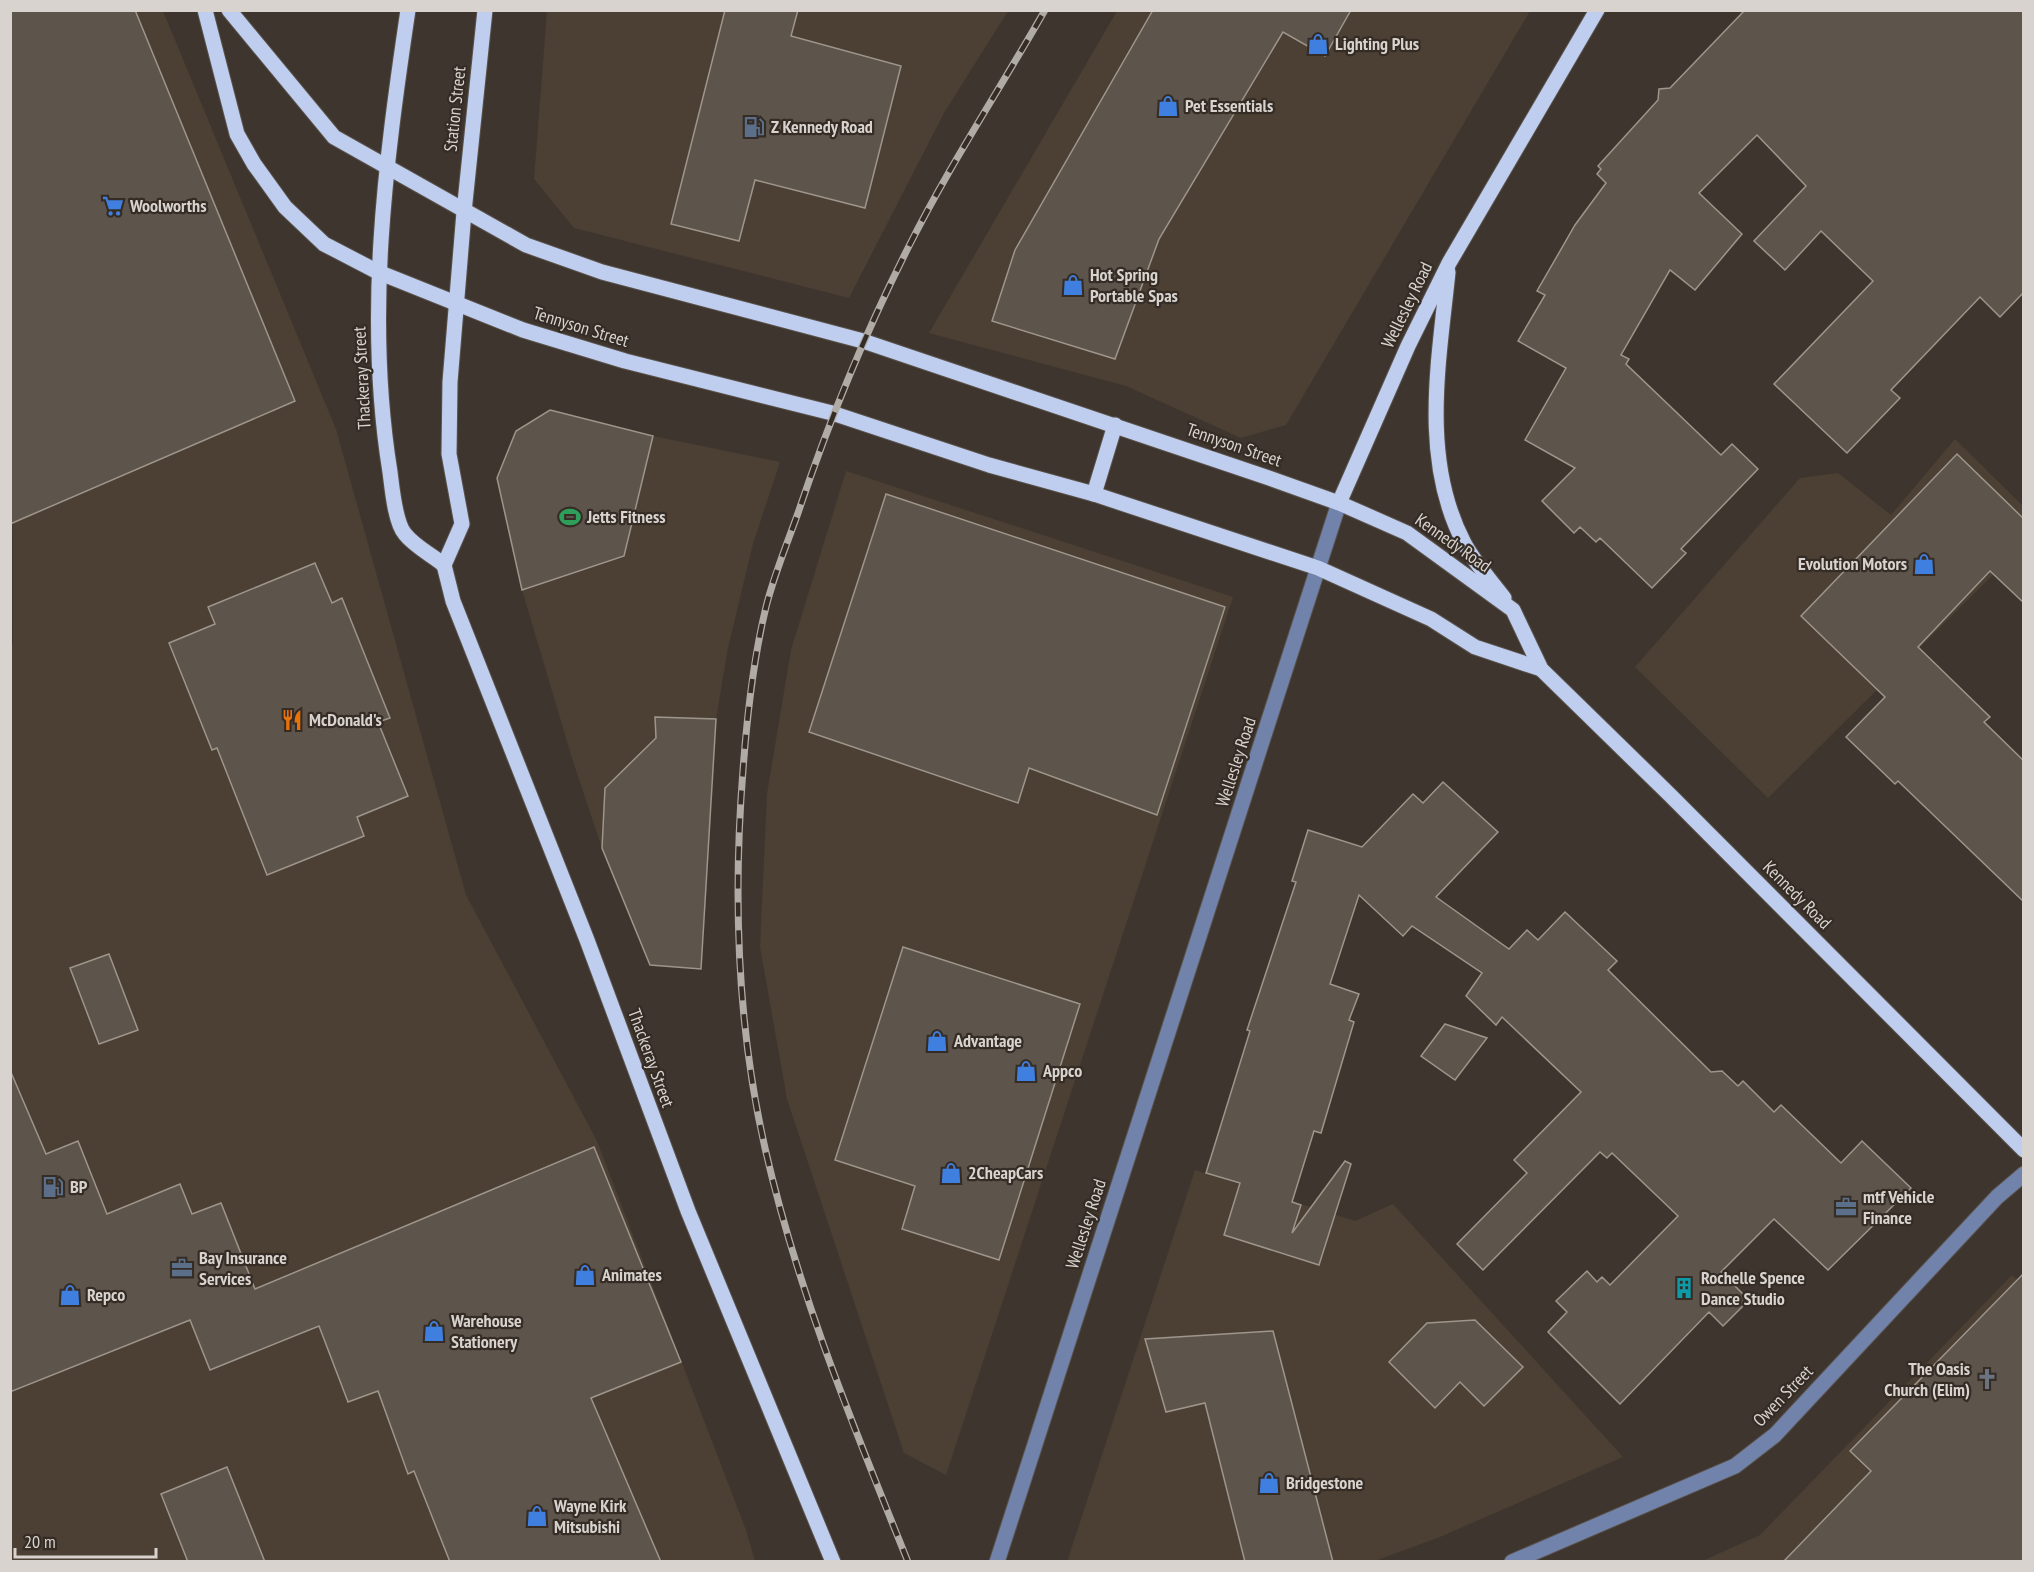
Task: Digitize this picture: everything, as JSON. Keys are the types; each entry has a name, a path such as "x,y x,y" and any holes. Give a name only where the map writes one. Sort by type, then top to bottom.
{"main road":[{"name":"Tennyson Street","path":"205,10 237,134 254,164 285,207 324,244 378,272 524,330 602,354 832,413 989,465 1094,494 1318,568"},
{"name":"Tennyson Street","path":"229,10 334,137 385,168 526,245 602,272 863,340 1339,503"},
{"path":"385,168 408,10"},
{"name":"Station Street","path":"464,212 485,10"},
{"name":"Wellesley Road","path":"1339,503 1408,346 1449,263 1596,10"},
{"name":"Thackeray Street","path":"385,168 378,272 379,363 385,439 395,504 404,533 444,565 453,601 465,633 587,940 688,1211 833,1562"},
{"path":"444,565 462,524 450,454 456,304 464,212"},
{"path":"1449,263 1435,398 1438,455 1446,501 1464,544 1513,610"},
{"path":"1094,494 1115,425"},
{"name":"Kennedy Road","path":"1339,503 1407,533 1513,610 1541,669 2024,1150"},
{"name":"Kennedy Road","path":"1318,568 1431,619 1475,647 1541,669"}],"street":[{"name":"Wellesley Road","path":"997,1562 1339,503"},
{"name":"Owen Street","path":"1512,1562 1735,1466 1775,1435 1990,1205 2024,1174"}],"shaded area":[{"path":"11,11 163,11 336,429 466,895 597,1141 746,1530 755,1561 11,1562 10,646 13,644"},
{"path":"547,11 1008,11 944,113 849,298 574,228 534,179"},
{"path":"1117,11 1530,11 1286,425 1241,438 1126,386 929,333"},
{"path":"550,410 653,436 780,462 753,544 728,648 716,719 701,969 650,965 602,848 572,758 522,590 497,478 516,431"},
{"path":"1955,439 2023,506 2023,545 1768,798 1635,667 1800,478 1838,473 1891,515"},
{"path":"846,471 1233,597 946,1475 904,1453 787,1099 760,947 767,794 791,650"},
{"path":"1195,1170 1355,1221 1393,1204 1623,1457 1440,1537 1375,1561 1067,1562"},
{"path":"2012,1275 2023,1286 2023,1561 1700,1562 1760,1535"}],"building":[{"name":"Woolworths","path":"10,10 135,10 295,401 10,524"},
{"name":"Z Kennedy Road","path":"725,10 798,10 791,36 901,66 865,208 755,180 739,241 671,224"},
{"path":"1153,10 1351,10 1325,56 1283,32 1159,239 1115,359 992,321 1015,250"},
{"path":"1745,10 2024,10 2024,292 2000,317 1980,297 1891,390 1900,398 1847,453 1774,384 1873,281 1821,231 1785,270 1754,241 1806,186 1757,135 1699,193 1742,234 1695,290 1670,270 1621,355 1629,359 1626,364 1721,455 1732,444 1758,469 1681,549 1686,553 1652,588 1600,538 1596,542 1580,527 1574,533 1542,501 1575,468 1525,440 1566,368 1518,341 1545,295 1537,291 1575,225 1606,183 1597,174 1601,169 1598,166 1658,100 1659,89 1670,88"},
{"name":"Jetts Fitness","path":"550,410 653,436 624,556 522,590 497,478 516,431"},
{"path":"1957,454 2024,519 2024,603 1990,571 1918,647 1990,717 1984,722 2024,761 2024,902 1898,781 1895,784 1846,737 1885,697 1801,616"},
{"path":"886,494 1225,607 1157,815 1029,768 1018,803 809,732"},
{"name":"McDonald's","path":"315,563 332,603 342,598 390,718 378,722 408,796 357,817 364,836 267,875 217,748 212,750 169,643 215,624 208,607"},
{"path":"655,717 716,719 701,969 650,965 602,848 605,788 656,738"},
{"path":"1443,782 1498,832 1436,897 1509,949 1527,930 1538,940 1565,912 1617,961 1608,970 1711,1072 1722,1071 1738,1086 1743,1081 1774,1112 1781,1105 1841,1163 1862,1141 1911,1188 1828,1270 1774,1219 1721,1272 1749,1300 1723,1326 1709,1312 1620,1404 1548,1332 1567,1312 1556,1301 1587,1271 1597,1282 1602,1277 1610,1285 1678,1216 1612,1153 1607,1158 1600,1152 1483,1270 1457,1244 1527,1173 1514,1160 1581,1092 1502,1017 1496,1025 1466,996 1482,973 1412,926 1403,936 1359,895 1330,984 1359,994 1349,1020 1354,1022 1321,1133 1314,1131 1292,1202 1301,1205 1292,1233 1345,1161 1351,1164 1319,1265 1224,1235 1240,1183 1206,1173 1250,1031 1247,1030 1296,882 1292,881 1308,830 1362,847 1413,794 1423,803"},
{"path":"903,947 1080,1004 999,1260 902,1229 915,1186 835,1160"},
{"path":"109,954 138,1030 99,1044 70,968"},
{"path":"1445,1024 1487,1038 1455,1080 1421,1056"},
{"path":"10,1070 46,1154 78,1141 107,1214 180,1184 192,1214 221,1203 255,1289 594,1147 681,1362 591,1398 661,1562 450,1562 414,1471 408,1474 378,1391 348,1402 319,1326 210,1370 190,1320 10,1392"},
{"path":"2024,1273 2024,1562 1783,1562 1871,1471 1850,1451"},
{"path":"1475,1320 1523,1367 1484,1406 1460,1382 1435,1408 1389,1362 1427,1323"},
{"name":"Bridgestone","path":"1273,1331 1333,1562 1245,1562 1205,1403 1166,1412 1145,1339"},
{"path":"227,1467 265,1562 188,1562 161,1494"}],"railway":[{"path":"908,1562 847,1409 810,1307 778,1202 765,1148 748,1055 740,960 738,865 745,750 754,668 769,595 822,445 849,378 877,311 924,216 1045,10"}],"place":[{"name":"Lighting Plus","path":"1318,44"},
{"name":"Pet Essentials","path":"1168,106"},
{"name":"Z Kennedy Road","path":"754,127"},
{"name":"Woolworths","path":"113,206"},
{"name":"Hot Spring Portable Spas","path":"1073,285"},
{"name":"Jetts Fitness","path":"570,517"},
{"name":"Evolution Motors","path":"1924,564"},
{"name":"McDonald's","path":"292,720"},
{"name":"Advantage","path":"937,1041"},
{"name":"Appco","path":"1026,1071"},
{"name":"2CheapCars","path":"951,1173"},
{"name":"BP","path":"53,1187"},
{"name":"mtf Vehicle Finance","path":"1846,1207"},
{"name":"Bay Insurance Services","path":"182,1268"},
{"name":"Animates","path":"585,1275"},
{"name":"Rochelle Spence Dance Studio","path":"1684,1288"},
{"name":"Repco","path":"70,1295"},
{"name":"Warehouse Stationery","path":"434,1331"},
{"name":"The Oasis Church (Elim)","path":"1987,1379"},
{"name":"Bridgestone","path":"1269,1483"},
{"name":"Wayne Kirk Mitsubishi","path":"537,1516"}]}
